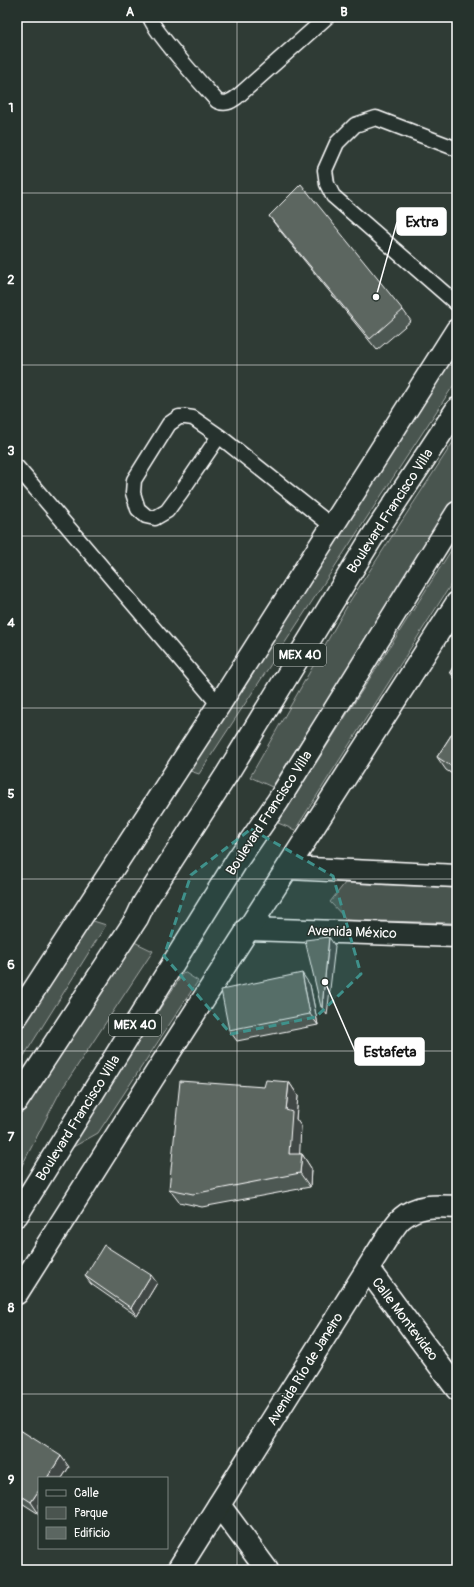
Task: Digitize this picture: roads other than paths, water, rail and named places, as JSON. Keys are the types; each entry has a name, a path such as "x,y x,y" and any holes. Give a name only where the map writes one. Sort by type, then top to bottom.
{"street":[{"path":"17,1016 219,705 457,330"},
{"name":"Boulevard Francisco Villa","path":"17,1101 137,918 144,903 231,767 371,539 457,409"},
{"name":"Boulevard Francisco Villa","path":"17,1215 236,862 287,788 457,513"},
{"path":"17,1293 247,929 288,868 457,603"},
{"path":"288,868 457,876"},
{"name":"Avenida México","path":"247,929 457,936"},
{"name":"Avenida Río de Janeiro","path":"178,1570 390,1233 402,1218 414,1211 429,1206 457,1207"},
{"name":"Calle Montevideo","path":"368,1269 457,1389"},
{"path":"219,1505 267,1570"}],"lane":[{"path":"150,17 153,26 217,101 222,103 226,103 237,97 327,17"},
{"path":"457,149 376,118 355,125 337,143 325,170 327,184 333,196 457,304"},
{"path":"219,436 182,492 167,511 155,518 146,516 138,509 133,493 134,480 169,424 179,417 193,418 219,436 332,526"},
{"path":"17,467 219,705"}],"place":[{"name":"Extra","path":"376,297"},
{"name":"Estafeta","path":"325,982"}]}
